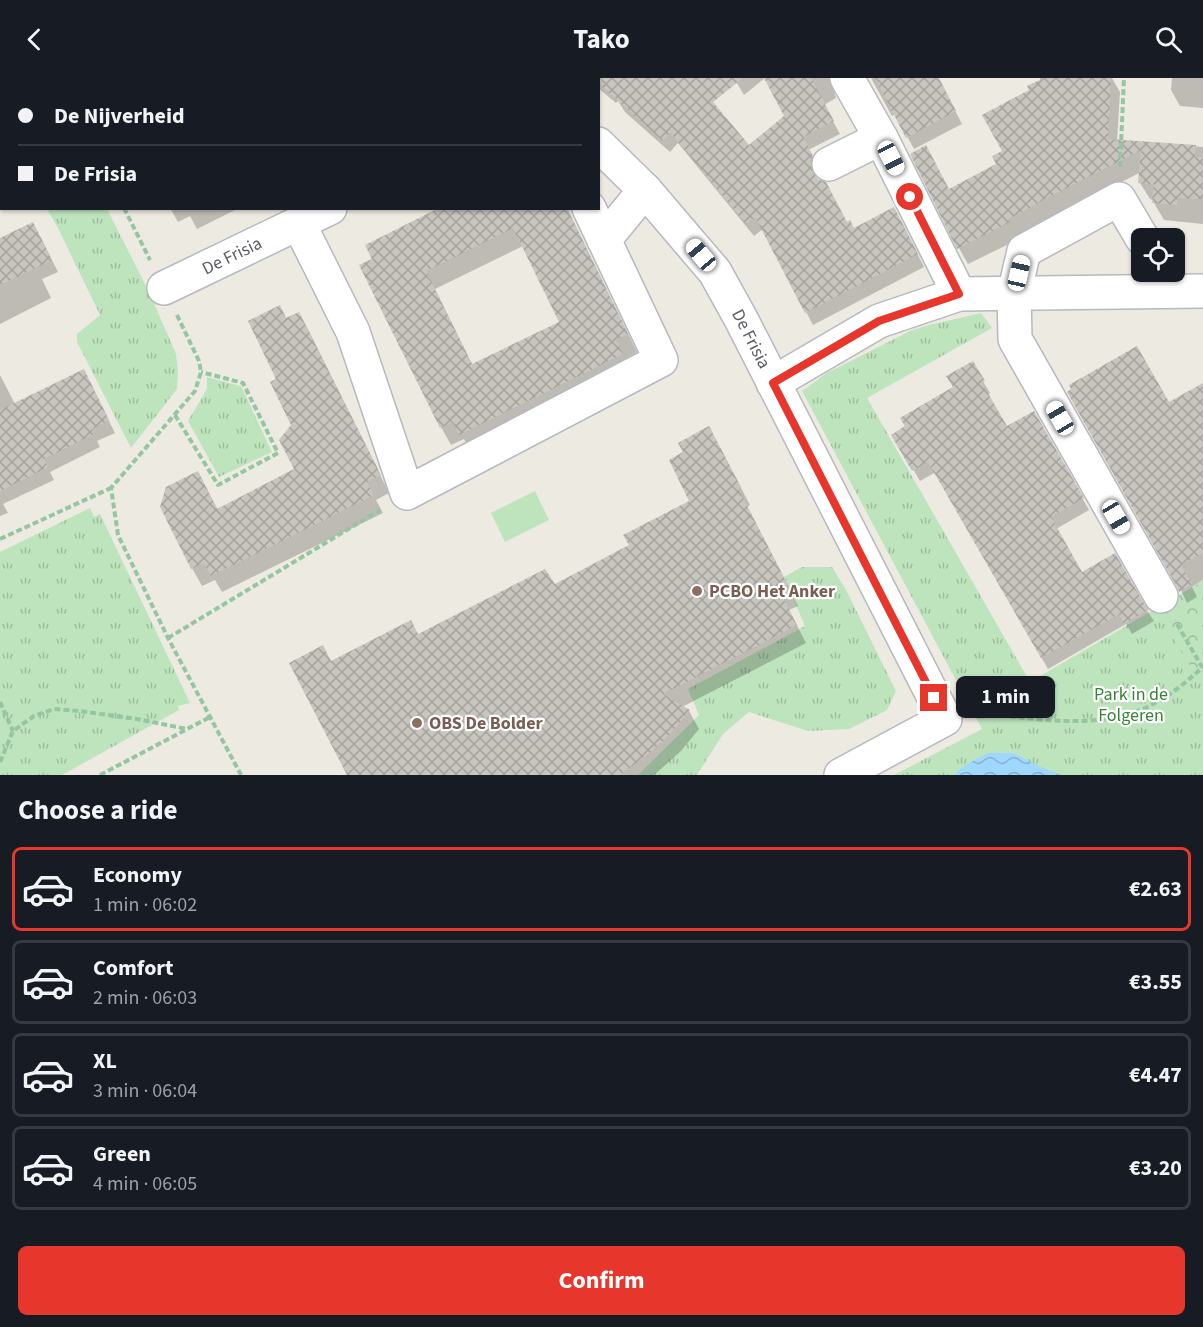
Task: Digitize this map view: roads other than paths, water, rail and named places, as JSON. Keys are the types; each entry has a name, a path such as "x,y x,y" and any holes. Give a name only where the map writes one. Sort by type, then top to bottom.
{"street":[{"path":"847,78 881,138 959,294"},
{"path":"829,164 881,138"},
{"name":"De Frisia","path":"600,146 645,190 715,272 945,719 841,775"},
{"path":"604,240 645,190"},
{"path":"1136,228 1119,199 1024,251 1014,294 1015,339 1161,596"},
{"name":"De Frisia","path":"164,288 326,210"},
{"path":"299,224 353,332 407,493 661,360 590,210"},
{"path":"773,383 879,321 959,294 1014,294 1179,285"}],"water":[{"path":"989,753 1013,753 1062,775 955,775 966,765"}],"place":[{"name":"PCBO Het Anker","path":"697,591"},
{"name":"OBS De Bolder","path":"417,723"}],"park label":[{"name":"Park in de Folgeren","path":"1131,704"}]}
